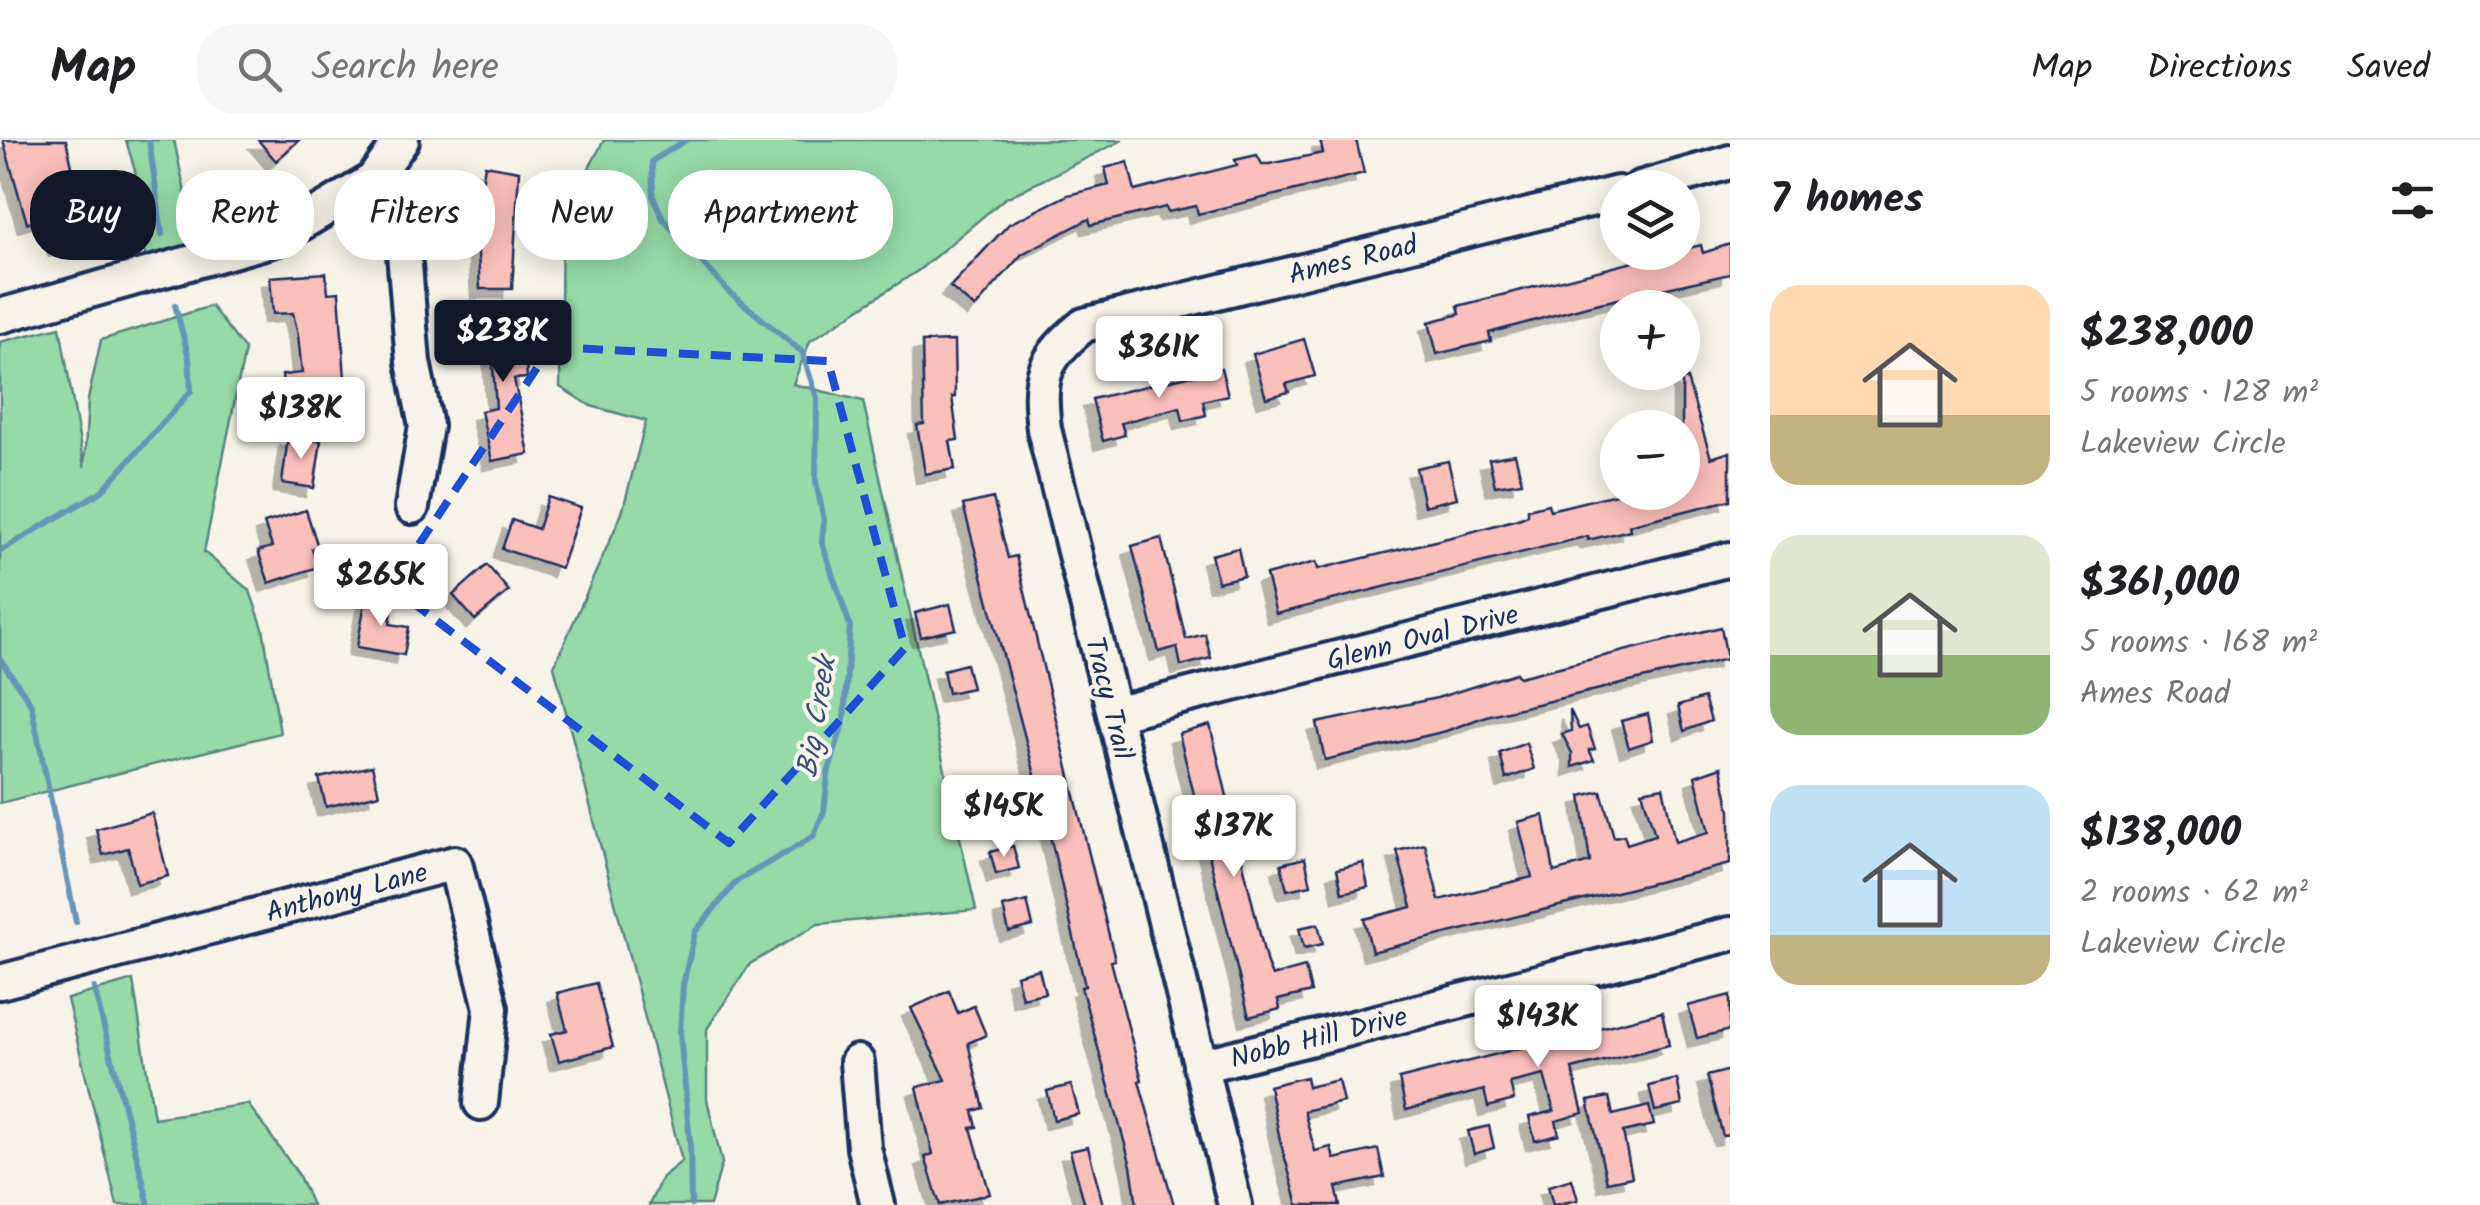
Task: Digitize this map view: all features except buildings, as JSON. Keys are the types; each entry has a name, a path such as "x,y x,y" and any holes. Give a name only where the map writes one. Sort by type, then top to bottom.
{"street":[{"path":"380,170 402,140"},
{"path":"1684,170 1715,157"},
{"name":"Ames Road","path":"1045,364 1084,326 1600,197"},
{"path":"0,316 276,239 334,204"},
{"path":"405,260 413,362 426,426 412,507"},
{"name":"Tracy Trail","path":"1045,364 1040,398 1044,430 1235,1205"},
{"name":"Glenn Oval Drive","path":"1114,714 1730,559"},
{"name":"Anthony Lane","path":"0,982 455,863 491,1008 481,1104"},
{"name":"Nobb Hill Drive","path":"1200,1066 1730,934"},
{"path":"857,1062 864,1148 878,1205"}],"highlighted area":[{"path":"551,347 828,361 905,648 729,843 391,586"}],"green space":[{"path":"126,140 174,140 180,170 176,170 176,251 156,258 156,170 135,170"},
{"path":"604,140 1123,140 1004,199 919,270 810,341 793,384 863,401 976,910 818,924 750,964 707,1029 707,1099 722,1163 710,1205 649,1205 662,1177 682,1161 554,666 622,513 646,421 591,406 560,387 562,260 648,260 648,170 588,170"},
{"path":"211,306 245,350 204,552 250,591 263,628 280,733 0,803 0,342 60,327 84,467 88,400 101,340"},
{"path":"133,980 154,1118 248,1104 298,1174 312,1205 117,1205 67,999"}],"waterway":[{"path":"149,140 162,234"},
{"name":"Big Creek","path":"686,140 652,161 653,196 663,219 728,291 802,352 817,398 816,482 824,520 822,543 850,626 844,720 828,774 824,812 813,837 737,881 695,932 683,985 680,1033 690,1142 691,1205"},
{"path":"0,551 102,491 191,391 189,358 175,305"},
{"path":"0,659 31,704 76,922"},
{"path":"94,988 149,1205"}]}
